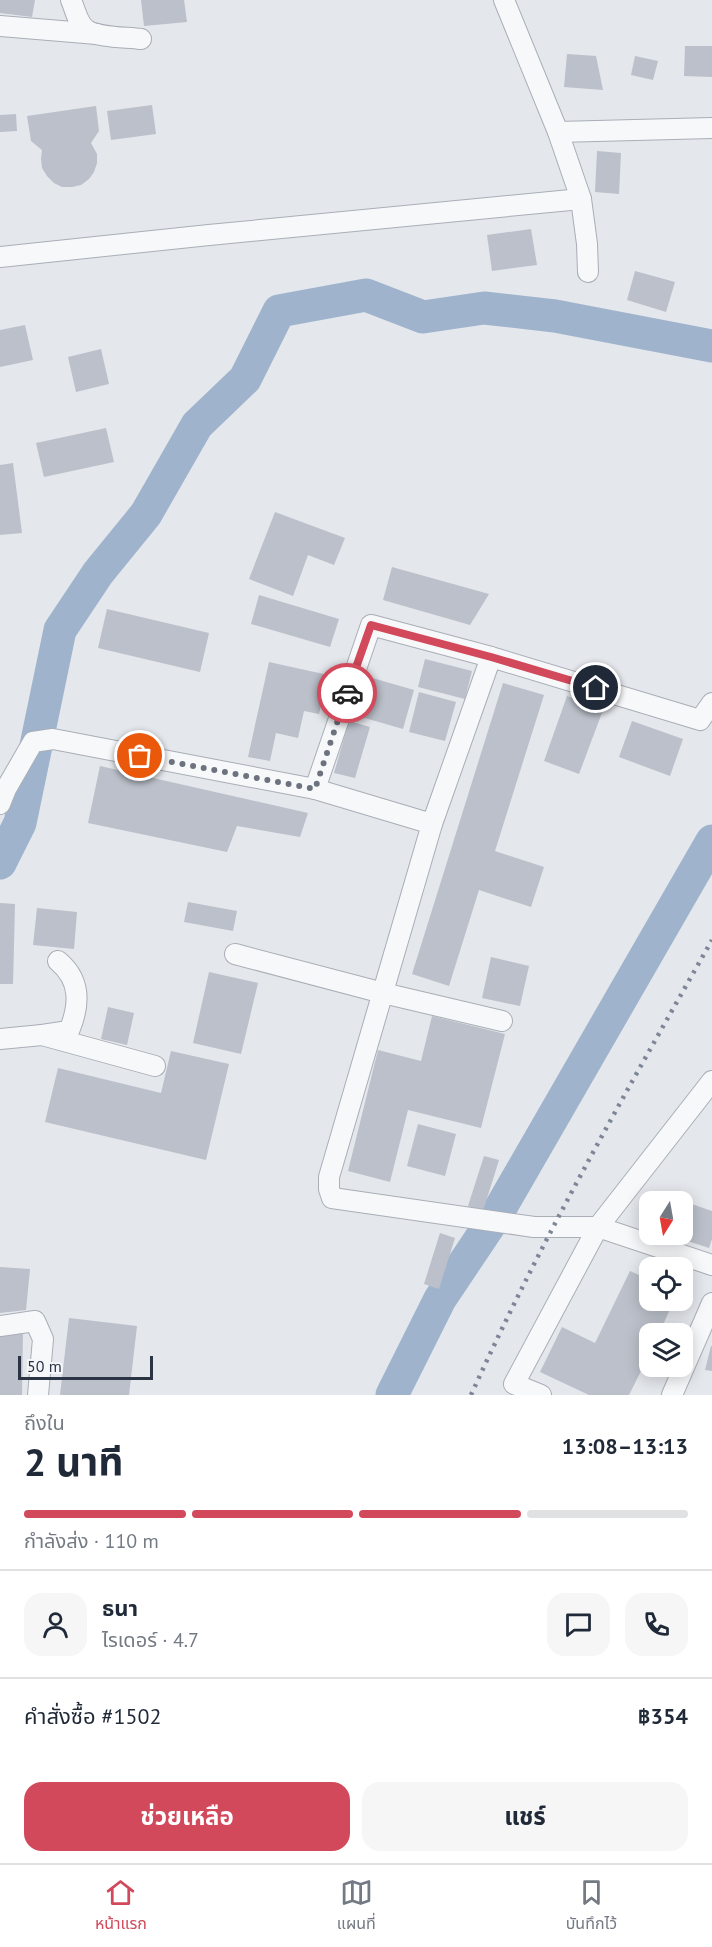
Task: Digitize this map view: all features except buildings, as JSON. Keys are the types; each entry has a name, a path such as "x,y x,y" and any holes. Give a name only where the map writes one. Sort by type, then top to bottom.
{"street":[{"path":"71,0 79,22 86,30 97,34"},
{"path":"504,0 558,132 581,199 588,272"},
{"path":"0,26 141,39"},
{"path":"558,132 712,128"},
{"path":"0,257 220,233 581,199"},
{"path":"315,789 371,625 491,657 700,720 712,703"},
{"path":"491,657 432,824 329,1177 332,1198 534,1227 598,1227 712,1264"},
{"path":"0,804 6,789 41,741 315,789 432,824"},
{"path":"235,954 383,993 502,1021"},
{"path":"0,1039 69,1031 75,1017 75,984 68,969 58,961"},
{"path":"42,1035 155,1066"},
{"path":"541,1395 512,1390 598,1227 712,1081"},
{"path":"672,1395 712,1303"},
{"path":"0,1326 35,1322 43,1340 38,1395"}],"waterway":[{"path":"0,863 20,823 60,630 98,573 146,514 197,425 245,379 279,311 366,295 423,317 484,308 555,316 712,346"},
{"path":"392,1395 440,1299 497,1214 712,841"}],"railway":[{"path":"471,1395 556,1222 617,1108 712,940"}],"way so far":[{"path":"140,756 315,789 347,693"}],"route":[{"path":"347,693 371,625 596,688"}]}
